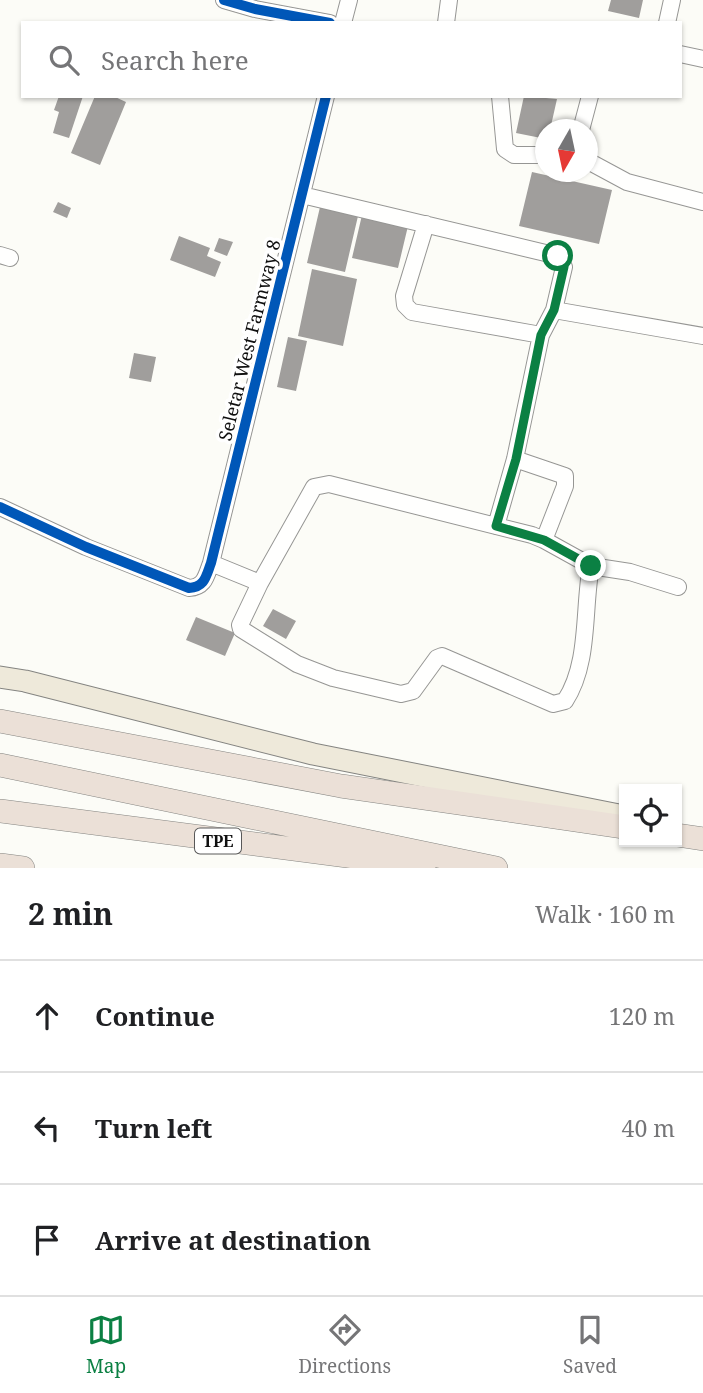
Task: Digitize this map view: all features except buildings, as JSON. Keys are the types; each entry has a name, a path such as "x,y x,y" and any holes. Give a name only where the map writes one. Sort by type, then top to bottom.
{"highway":[{"path":"0,721 341,786 619,826"},
{"path":"0,765 496,868"},
{"name":"TPE","path":"0,811 436,868"},
{"path":"682,836 703,839"},
{"path":"0,865 23,868"}],"main road":[{"path":"0,677 313,754 619,815"},
{"path":"682,828 703,832"}],"street":[{"path":"224,0 255,9 319,21"},
{"path":"344,21 349,0"},
{"path":"446,21 449,0"},
{"path":"667,21 672,0"},
{"path":"682,54 703,59"},
{"name":"Seletar West Farmway 8","path":"0,507 86,547 189,588 203,583 211,563 326,98"},
{"path":"500,98 505,149 514,155 535,155"},
{"path":"584,119 589,98"},
{"path":"598,167 627,182 703,202"},
{"path":"302,195 558,256 564,267 554,310 541,335 516,459 496,526"},
{"path":"426,224 404,296 405,305 412,312 541,335"},
{"path":"554,310 703,336"},
{"path":"516,459 565,476 565,486 544,540"},
{"path":"591,566 582,648 573,689 565,701 553,704 447,657 437,658 413,691 401,694 333,678 297,664 241,629 240,625 260,583 314,487 321,484 496,526 544,540 591,566 630,572 678,587"},
{"path":"211,563 260,583"}],"cycle path":[{"path":"224,0 255,9 319,21"},
{"path":"0,507 86,547 189,588 198,586 204,580 211,563 326,98"}],"route":[{"path":"558,256 564,267 554,310 541,335 516,459 496,526 544,540 591,566"}]}
